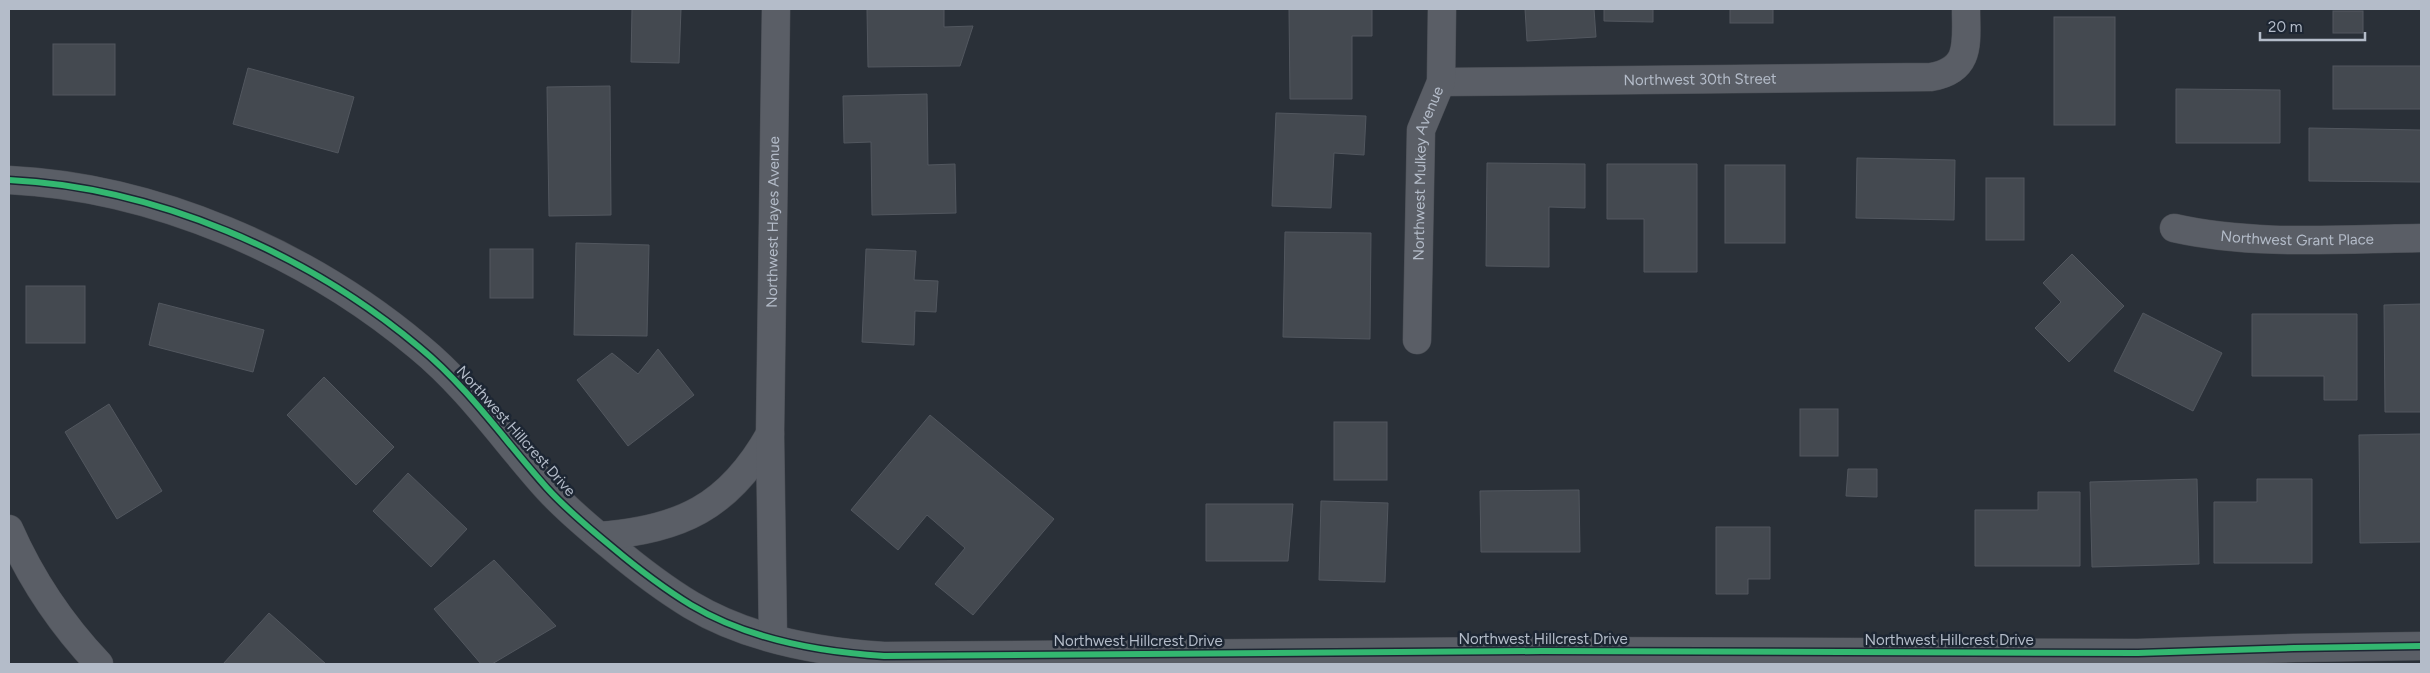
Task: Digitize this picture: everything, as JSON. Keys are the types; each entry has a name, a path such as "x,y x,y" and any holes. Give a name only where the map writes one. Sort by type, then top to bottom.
{"street":[{"name":"Northwest Hayes Avenue","path":"773,638 770,434 776,9"},
{"name":"Northwest Mulkey Avenue","path":"1417,340 1421,130 1441,82 1442,9"},
{"name":"Northwest 30th Street","path":"1441,82 1931,78 1944,75 1956,68 1965,51 1966,9"},
{"name":"Northwest Hillcrest Drive","path":"9,180 110,193 163,208 252,242 304,269 378,316 420,347 476,402 548,489 599,536 649,578 693,606 732,624 773,638 845,653 884,660 1447,658 2138,659 2294,648 2421,646"},
{"name":"Northwest Grant Place","path":"2174,228 2212,236 2331,240 2421,238"},
{"name":"Northwest Hayes Avenue","path":"599,536 628,534 661,527 692,516 726,493 755,460 770,434"},
{"path":"9,529 19,553 45,597 99,664"}],"building":[{"path":"632,9 681,9 679,63 631,62"},
{"path":"867,9 944,9 944,27 973,26 960,66 868,67"},
{"path":"1289,9 1372,9 1372,36 1352,36 1352,99 1290,99"},
{"path":"1525,9 1594,9 1596,37 1527,41"},
{"path":"1604,9 1653,9 1653,22 1604,21"},
{"path":"1730,9 1773,9 1773,23 1730,23"},
{"path":"2333,11 2363,11 2363,33 2333,33"},
{"path":"2054,17 2115,17 2115,125 2054,125"},
{"path":"53,44 115,44 115,95 53,95"},
{"path":"2333,66 2421,66 2421,109 2333,109"},
{"path":"248,68 354,97 338,153 233,124"},
{"path":"610,86 611,215 549,216 547,87"},
{"path":"2176,89 2280,90 2280,143 2176,143"},
{"path":"927,94 928,165 955,164 956,213 872,215 871,142 844,143 843,96"},
{"path":"1276,113 1366,116 1364,155 1334,153 1331,208 1272,206"},
{"path":"2309,128 2421,130 2421,182 2309,181"},
{"path":"1857,158 1955,160 1954,220 1856,218"},
{"path":"1487,163 1585,164 1585,208 1549,207 1549,267 1486,266"},
{"path":"1607,164 1697,164 1697,272 1644,272 1644,219 1607,219"},
{"path":"1725,165 1785,165 1785,243 1725,243"},
{"path":"1986,178 2024,178 2024,240 1986,240"},
{"path":"1285,232 1371,233 1370,339 1283,337"},
{"path":"576,243 649,245 647,336 574,335"},
{"path":"490,249 533,249 533,298 490,298"},
{"path":"866,249 916,251 914,280 938,281 936,312 915,311 914,345 862,342"},
{"path":"2072,254 2124,306 2069,362 2035,328 2061,302 2043,283"},
{"path":"26,286 85,286 85,343 26,343"},
{"path":"159,303 264,330 253,372 149,345"},
{"path":"2421,304 2421,412 2385,412 2384,305"},
{"path":"2143,313 2222,353 2193,411 2114,371"},
{"path":"2252,314 2357,314 2357,400 2324,400 2324,376 2252,376"},
{"path":"658,349 694,395 628,446 577,380 612,353 638,374"},
{"path":"324,377 394,447 356,485 287,415"},
{"path":"109,404 162,491 117,519 65,432"},
{"path":"1800,409 1838,409 1838,456 1800,456"},
{"path":"930,415 1054,519 973,615 935,584 965,548 927,515 898,550 851,510"},
{"path":"1334,422 1387,422 1387,480 1334,480"},
{"path":"2421,434 2421,542 2360,543 2359,435"},
{"path":"1848,469 1877,469 1877,497 1846,496"},
{"path":"408,473 467,529 431,567 373,511"},
{"path":"2197,479 2199,564 2092,567 2090,482"},
{"path":"2257,479 2312,479 2312,563 2214,563 2214,502 2257,502"},
{"path":"1579,490 1580,552 1481,552 1480,491"},
{"path":"2038,492 2080,492 2080,566 1975,566 1975,510 2038,510"},
{"path":"1321,501 1388,503 1385,582 1319,580"},
{"path":"1206,504 1293,504 1288,561 1206,561"},
{"path":"1716,527 1770,527 1770,579 1748,579 1748,594 1716,594"},
{"path":"494,560 556,626 492,664 481,664 434,609"},
{"path":"269,613 326,664 223,664"}],"cycle path":[{"path":"9,180 64,185 119,196 173,211 227,231 279,255 328,282 375,313 437,363 470,397 554,496 587,526 660,585 691,605 736,627 784,642 809,647 884,656 1541,651 2138,653 2421,646"}]}
